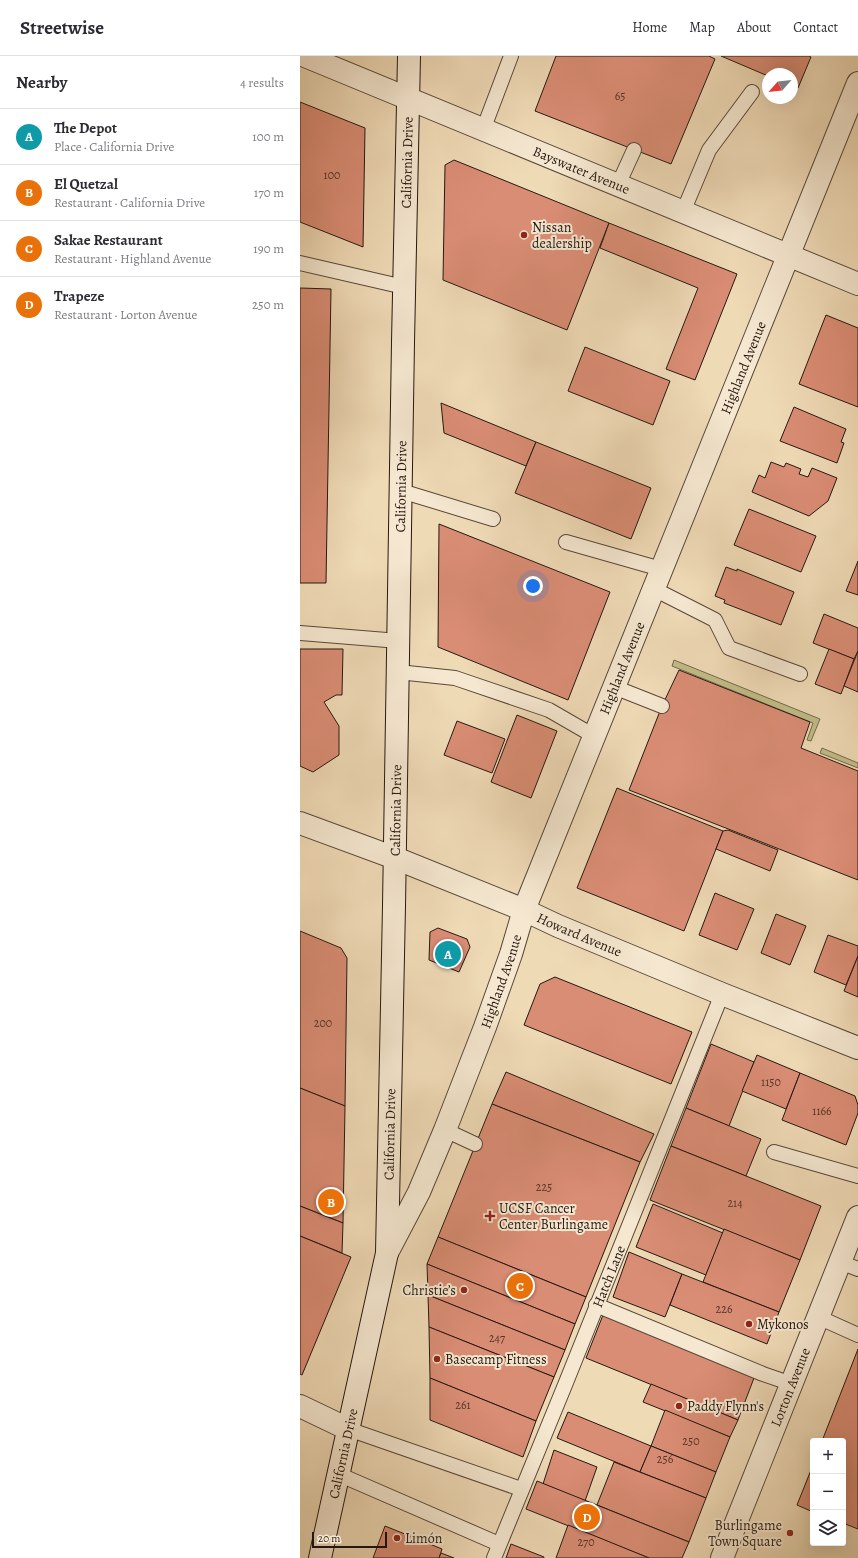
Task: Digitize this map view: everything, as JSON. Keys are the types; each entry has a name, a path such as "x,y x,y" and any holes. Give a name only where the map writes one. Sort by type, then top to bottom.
{"street":[{"name":"Bayswater Avenue","path":"305,56 858,284"},
{"name":"California Drive","path":"320,1558 387,1253 409,56"},
{"name":"Highland Avenue","path":"387,1253 419,1192 445,1130 485,1027 511,954 524,910 858,83"},
{"name":"Howard Avenue","path":"300,823 395,858 524,910 558,926 722,994 858,1048"},
{"name":"Lorton Avenue","path":"722,1558 818,1317 849,1266 858,1217"},
{"path":"300,1406 348,1429"}],"lane":[{"path":"483,130 511,56"},
{"path":"683,212 709,150 752,92"},
{"path":"618,185 634,150"},
{"path":"300,263 404,287"},
{"path":"401,491 493,519"},
{"path":"566,542 658,579 715,620 729,648 800,674"},
{"path":"300,633 399,641"},
{"path":"398,672 455,678 549,710 594,736"},
{"path":"614,687 662,706"},
{"name":"Hatch Lane","path":"494,1558 722,994"},
{"path":"445,1130 475,1144"},
{"path":"774,1152 858,1176"},
{"path":"596,1305 662,1336 792,1384"},
{"path":"818,1317 858,1335"},
{"path":"348,1429 521,1489"},
{"path":"338,1474 499,1544"}],"shaded area":[{"path":"674,660 820,719 811,741 807,740 813,723 672,666"},
{"path":"822,748 858,763 858,768 820,753"}],"building":[{"path":"556,56 709,56 715,59 671,164 535,111"},
{"path":"721,56 811,57 798,88 798,68 762,68 762,73"},
{"path":"300,102 365,128 363,247 300,222"},
{"name":"Nissan dealership","path":"454,160 609,223 567,330 443,280 445,165"},
{"path":"609,223 737,274 695,380 666,369 698,288 600,248"},
{"path":"300,288 331,289 326,583 300,583"},
{"path":"826,315 858,328 858,407 799,384"},
{"path":"585,347 670,381 653,425 568,391"},
{"path":"441,403 536,442 526,466 444,433"},
{"path":"794,407 846,429 841,442 844,443 837,463 780,441"},
{"path":"536,442 651,488 631,539 515,493"},
{"path":"771,462 784,467 786,463 801,469 799,474 808,477 812,468 837,478 828,501 809,516 752,492 759,475 765,478"},
{"path":"749,509 816,536 801,572 734,545"},
{"path":"439,524 610,592 568,700 438,647"},
{"path":"858,561 858,595 846,591"},
{"path":"726,567 737,571 737,569 794,592 781,625 724,603 725,600 715,596"},
{"path":"824,614 858,628 858,651 854,659 813,643"},
{"path":"300,649 343,649 342,695 336,695 324,702 339,726 339,755 313,772 300,766"},
{"path":"829,649 854,659 841,694 815,684"},
{"path":"858,651 858,692 844,686"},
{"path":"679,670 810,722 801,748 858,771 858,880 629,790 662,706"},
{"path":"517,715 557,731 531,798 491,782"},
{"path":"457,721 505,739 492,773 444,755"},
{"path":"617,788 723,831 684,931 577,888"},
{"path":"728,830 778,850 770,871 716,849 723,831"},
{"path":"715,893 754,909 737,950 699,935"},
{"path":"776,914 806,926 790,965 761,953"},
{"path":"438,928 467,939 470,947 459,972 429,960 430,932"},
{"path":"300,931 341,948 347,958 345,1106 300,1088"},
{"path":"828,935 858,946 858,956 846,985 814,972"},
{"path":"858,956 858,997 844,991"},
{"path":"555,977 692,1032 671,1084 524,1025 540,984"},
{"path":"711,1044 754,1062 729,1126 686,1108"},
{"path":"757,1055 800,1073 786,1109 742,1091"},
{"path":"506,1072 654,1134 640,1162 492,1104"},
{"path":"800,1073 855,1096 858,1105 858,1113 846,1145 782,1120"},
{"path":"300,1088 345,1106 343,1223 300,1206"},
{"path":"492,1104 640,1162 586,1297 438,1237"},
{"path":"686,1108 761,1139 746,1176 671,1146"},
{"path":"671,1146 821,1206 800,1260 650,1200"},
{"path":"653,1204 723,1233 706,1275 636,1247"},
{"path":"300,1206 343,1223 342,1253 300,1236"},
{"path":"724,1229 800,1260 779,1312 703,1282"},
{"path":"300,1236 351,1257 302,1375 300,1374"},
{"path":"438,1237 586,1297 575,1324 427,1264"},
{"path":"629,1252 682,1274 665,1317 613,1297"},
{"path":"427,1264 575,1324 565,1350 428,1295"},
{"path":"682,1274 779,1312 767,1344 670,1305"},
{"path":"428,1295 565,1350 554,1377 429,1327"},
{"path":"603,1315 754,1378 738,1420 586,1358"},
{"path":"429,1327 554,1377 536,1421 430,1378"},
{"path":"858,1349 858,1529 846,1524 846,1438 823,1438"},
{"path":"430,1378 536,1421 523,1457 430,1420"},
{"name":"Paddy Flynn's","path":"651,1384 738,1420 730,1437 643,1402"},
{"path":"665,1410 730,1437 716,1472 651,1446"},
{"path":"568,1412 651,1446 640,1472 557,1438"},
{"path":"651,1446 716,1472 706,1498 640,1472"},
{"path":"554,1450 597,1467 585,1501 543,1484"},
{"path":"614,1462 706,1498 689,1542 597,1505"},
{"path":"810,1472 810,1511 797,1505"},
{"path":"537,1481 689,1542 682,1558 649,1558 526,1509"},
{"path":"568,1525 649,1558 556,1558"},
{"name":"Limón","path":"385,1526 442,1549 439,1558 373,1558"},
{"path":"511,1544 544,1557 544,1558 506,1558"},
{"path":"441,1553 454,1558 439,1558"}],"place":[{"name":"Nissan dealership","path":"524,235"},
{"name":"The Depot","path":"448,954"},
{"name":"El Quetzal","path":"331,1202"},
{"name":"UCSF Cancer Center Burlingame","path":"490,1216"},
{"name":"Sakae Restaurant","path":"520,1286"},
{"name":"Christie’s","path":"464,1290"},
{"name":"Mykonos","path":"749,1324"},
{"name":"Basecamp Fitness","path":"437,1359"},
{"name":"Paddy Flynn's","path":"679,1406"},
{"name":"Trapeze","path":"587,1517"},
{"name":"Burlingame Town Square","path":"790,1533"},
{"name":"Limón","path":"397,1538"}]}
